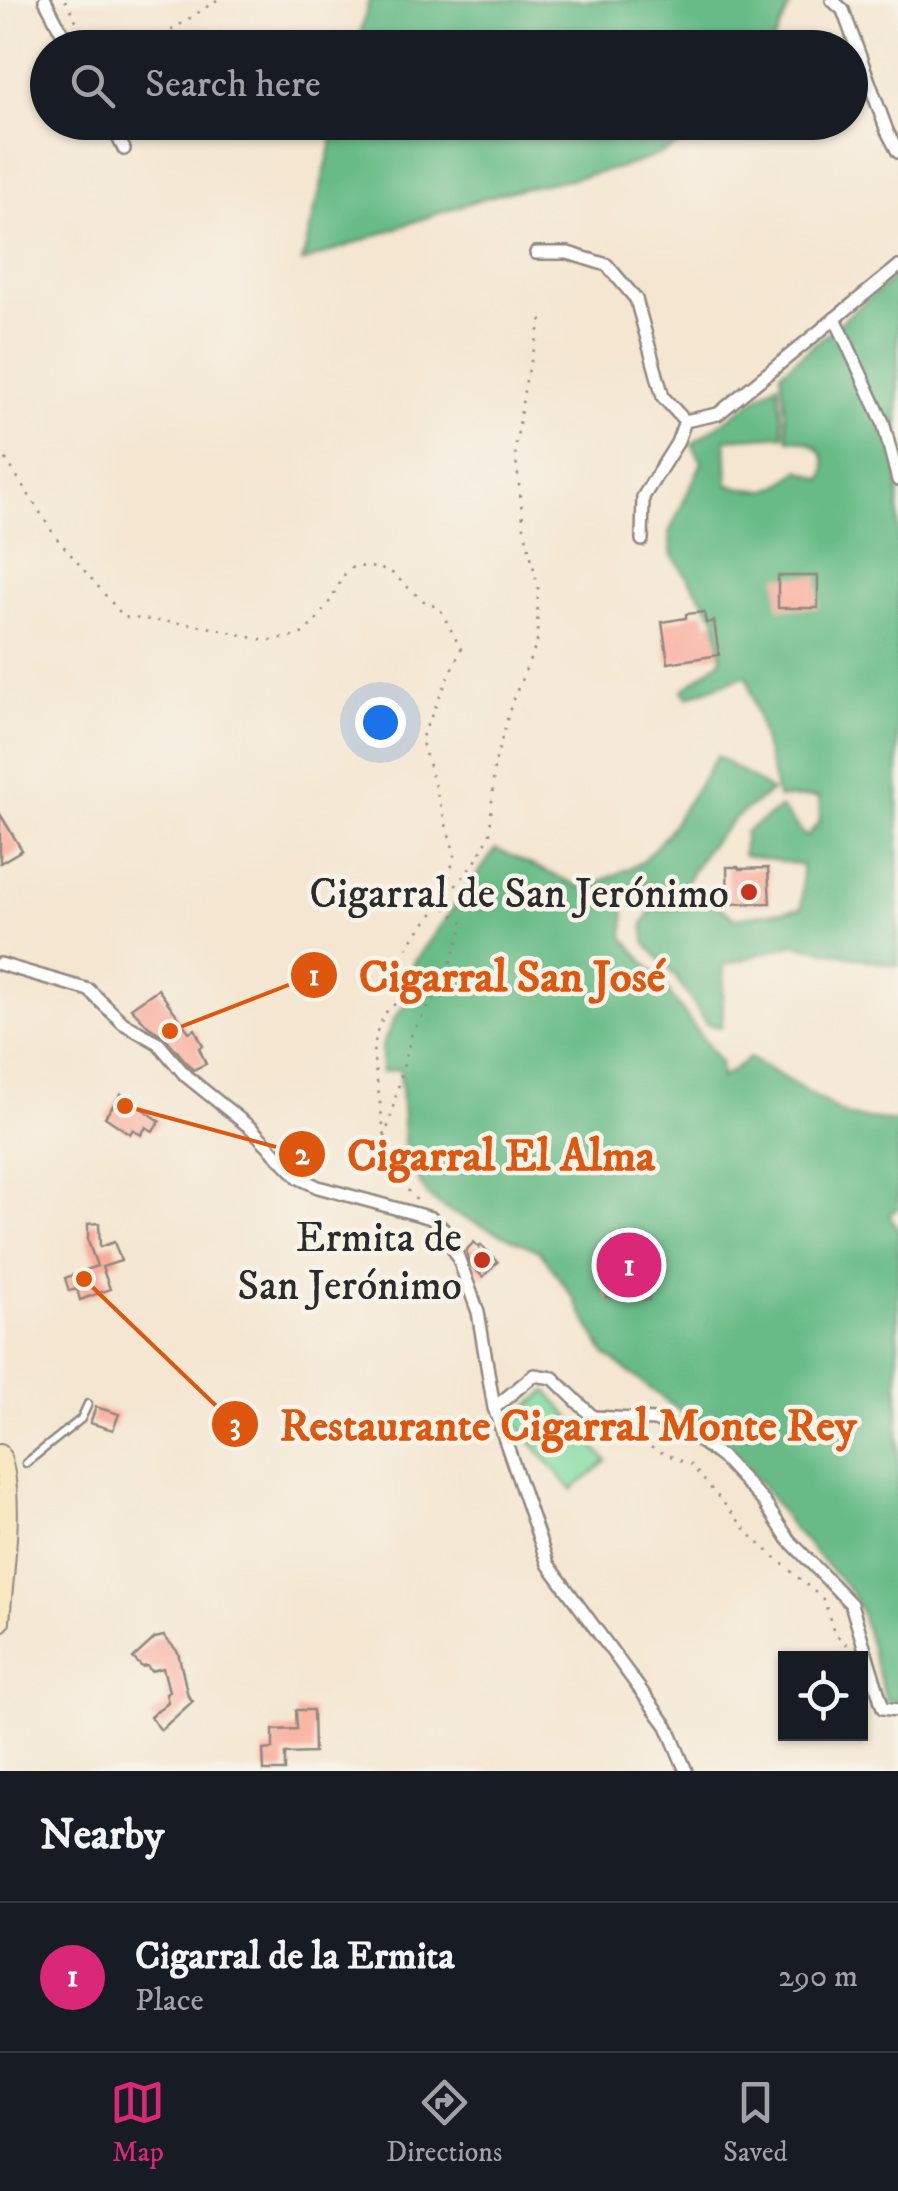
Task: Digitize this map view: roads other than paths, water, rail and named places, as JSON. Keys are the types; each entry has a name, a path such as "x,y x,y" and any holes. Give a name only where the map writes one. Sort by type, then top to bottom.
{"main road":[{"path":"0,1454 7,1501 0,1622"}],"street":[{"path":"45,0 61,30"},
{"path":"832,0 843,10 850,30"},
{"path":"868,79 898,152"},
{"path":"120,140 124,148"},
{"path":"536,253 568,253 606,265 636,299 664,397 685,420"},
{"path":"685,420 718,414 898,267"},
{"path":"835,318 883,422 898,480"},
{"path":"642,540 643,497 677,443 685,420"},
{"path":"0,964 89,990 123,1023 158,1043 186,1076 252,1129 298,1178 432,1218 443,1230 478,1312 494,1408 548,1564 667,1726 686,1771"},
{"path":"494,1408 534,1375 553,1378 593,1417 655,1420 691,1434 724,1459 764,1502 789,1540 851,1604 882,1708 898,1710"}],"lane":[{"path":"26,1463 81,1418 88,1404"}],"place":[{"name":"Cigarral de San Jerónimo","path":"749,892"},
{"name":"Cigarral San José","path":"170,1031"},
{"name":"Cigarral El Alma","path":"125,1106"},
{"name":"Ermita de San Jerónimo","path":"482,1260"},
{"name":"Cigarral de la Ermita","path":"629,1265"},
{"name":"Restaurante Cigarral Monte Rey","path":"84,1279"}]}
